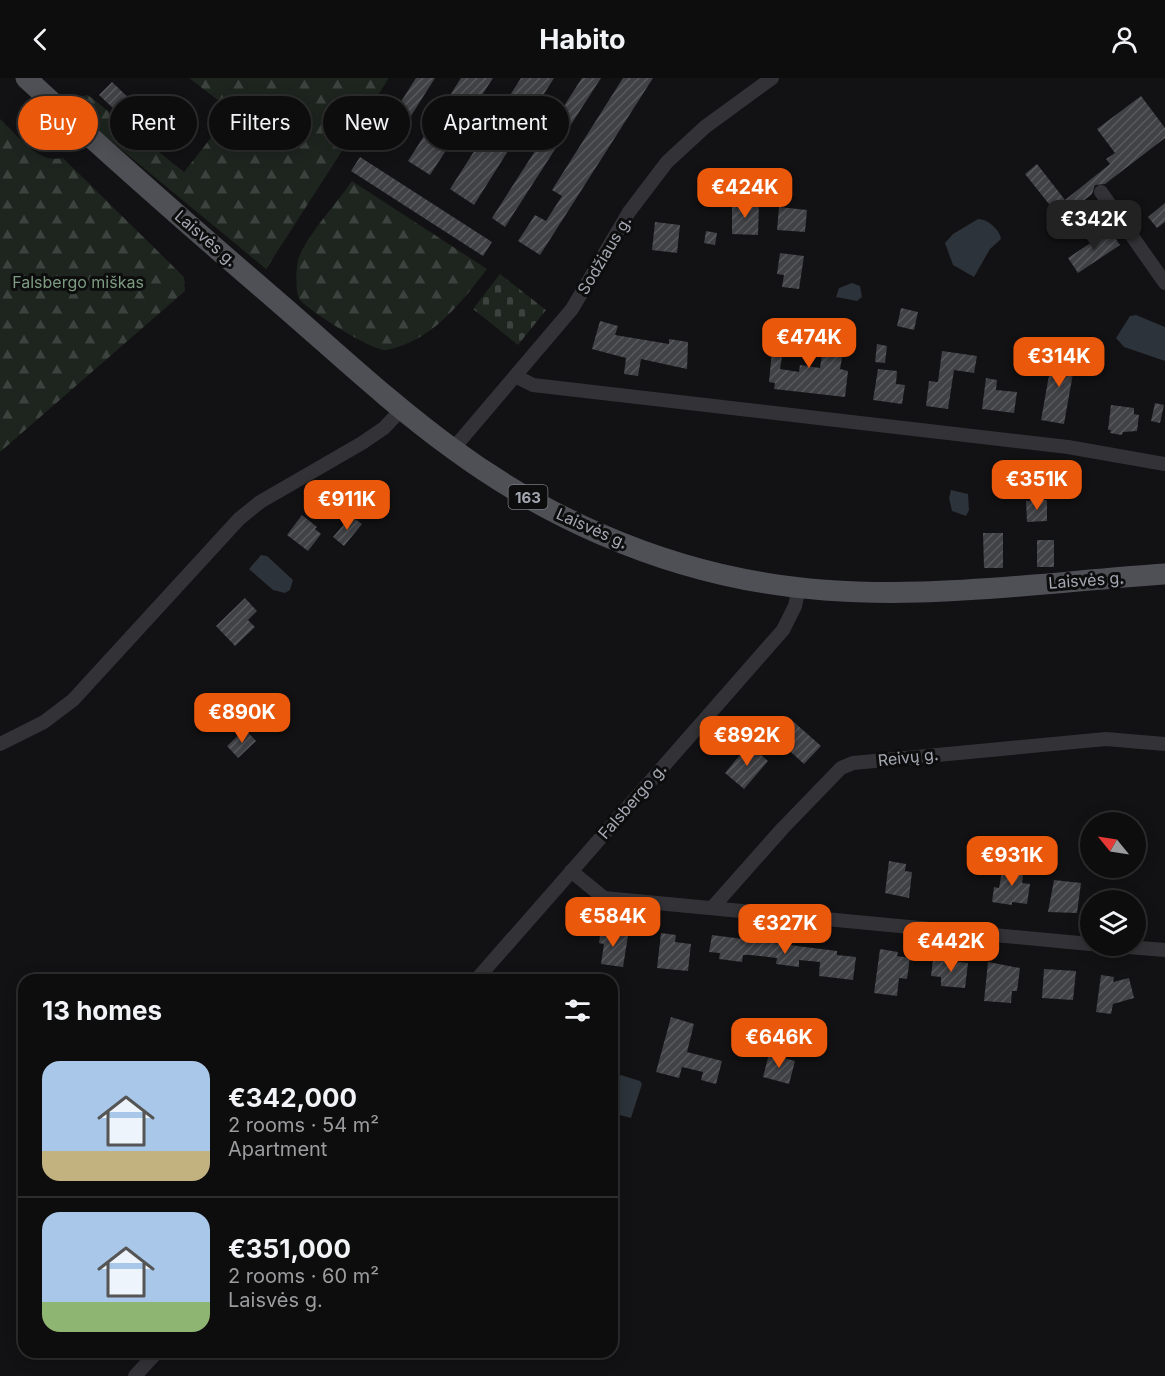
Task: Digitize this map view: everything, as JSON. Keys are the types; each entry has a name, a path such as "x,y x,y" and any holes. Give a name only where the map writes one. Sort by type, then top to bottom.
{"main road":[{"name":"Laisvės g.","path":"26,78 402,409 453,449 521,494 617,541 731,577 799,588 909,592 1165,574"}],"street":[{"name":"Sodžiaus g.","path":"453,449 572,309 629,212 667,162 705,127 772,78"},
{"path":"1101,192 1165,283"},
{"path":"516,376 533,385 1068,447 1165,465"},
{"path":"0,744 44,722 73,700 250,509 362,443 384,428 402,409"},
{"name":"Falsbergo g.","path":"481,974 783,630 795,606 799,588"},
{"name":"Reivų g.","path":"712,908 782,828 841,768 853,763 1106,739 1165,744"},
{"path":"571,871 604,898 1080,943"},
{"path":"1146,948 1165,950"},
{"path":"135,1376 152,1358"}],"green space":[{"path":"189,78 389,78 377,96 323,96 323,150 343,150 266,269 122,150 157,150 184,172 209,140 209,150 311,150 311,96 212,96"},
{"path":"98,103 110,113 110,140 98,130"},
{"name":"Falsbergo miškas","path":"0,119 18,137 18,150 32,150 54,159 63,158 184,277 185,291 0,452"},
{"path":"352,181 487,269 444,319 417,339 402,346 386,350 369,345 328,321 298,297 297,268 302,251 314,230"},
{"path":"500,274 546,310 518,345 473,309"}],"shaded area":[{"path":"978,219 993,226 1001,239 990,249 974,277 953,265 945,243 953,234"},
{"path":"852,283 860,286 862,297 857,301 836,297 839,288"},
{"path":"1136,315 1165,327 1165,361 1124,347 1116,338 1130,316"},
{"path":"951,490 968,494 969,510 966,516 952,511 949,498"},
{"path":"261,555 267,556 293,580 290,590 285,593 273,590 249,569"},
{"path":"621,1075 640,1081 642,1084 631,1118 618,1115 618,1077"}],"building":[{"path":"416,78 435,78 410,117 410,96 405,96"},
{"path":"461,78 493,78 481,96 450,96"},
{"path":"521,78 554,78 543,96 509,96"},
{"path":"582,78 601,78 569,128 569,98"},
{"path":"623,78 653,78 540,255 518,241 535,215 546,221 562,196 552,190"},
{"path":"112,82 127,96 110,96 110,105 99,95"},
{"path":"1141,96 1165,128 1165,138 1105,184 1095,185 1092,194 1061,219 1025,174 1037,164 1065,200 1110,164 1106,159 1115,153 1097,129"},
{"path":"422,139 422,150 446,150 430,175 408,161"},
{"path":"475,150 509,150 474,205 450,189"},
{"path":"536,150 555,150 505,227 492,218"},
{"path":"360,157 492,242 483,256 351,171"},
{"path":"732,203 759,203 758,235 732,234"},
{"path":"1165,203 1165,222 1157,228 1148,217"},
{"path":"779,207 807,210 805,232 777,230"},
{"path":"655,222 680,225 677,253 652,250"},
{"path":"1110,230 1120,245 1078,273 1068,258"},
{"path":"706,231 717,233 715,245 704,243"},
{"path":"780,253 804,256 799,289 782,287 784,275 777,274"},
{"path":"901,308 918,312 914,330 897,326"},
{"path":"600,321 618,326 615,335 669,344 669,339 688,342 687,369 641,359 638,376 624,374 626,358 592,349"},
{"path":"774,330 795,333 792,352 783,351 780,369 799,372 800,365 820,368 825,337 845,341 840,369 848,371 845,397 774,389 775,383 769,382"},
{"path":"877,344 887,346 885,363 875,362"},
{"path":"942,351 977,356 974,373 954,370 948,409 926,406 929,381 938,382"},
{"path":"1053,353 1076,356 1064,424 1041,420"},
{"path":"878,369 897,371 896,384 905,385 902,404 873,400"},
{"path":"986,378 997,380 996,390 1017,392 1014,413 982,409"},
{"path":"1155,403 1164,405 1160,423 1151,421"},
{"path":"1111,405 1134,408 1134,414 1139,415 1137,431 1123,432 1122,435 1110,433 1111,430 1108,430"},
{"path":"1047,500 1047,521 1027,522 1026,501"},
{"path":"302,515 317,527 315,529 321,534 308,551 287,535"},
{"path":"351,516 362,524 344,546 333,537"},
{"path":"983,533 1003,533 1003,568 984,568"},
{"path":"1037,540 1054,540 1054,567 1037,567"},
{"path":"245,598 257,611 248,620 255,627 235,646 216,626"},
{"path":"787,716 821,746 804,764 771,734"},
{"path":"245,729 256,741 238,758 227,746"},
{"path":"749,744 768,761 744,789 725,773"},
{"path":"889,861 906,864 905,871 912,872 909,898 885,893"},
{"path":"1003,866 1024,869 1022,883 1030,884 1027,904 1012,902 1012,905 992,902 994,887 999,888"},
{"path":"1054,880 1081,883 1077,913 1048,912"},
{"path":"601,929 628,936 623,967 601,964 604,944 599,943"},
{"path":"661,933 676,935 675,942 691,944 688,971 657,968"},
{"path":"712,935 837,951 837,955 856,957 853,980 819,976 820,962 799,960 799,967 776,964 777,958 750,955 743,955 742,962 719,959 720,953 709,952"},
{"path":"880,949 898,952 897,956 910,958 907,979 899,978 897,996 874,993"},
{"path":"933,960 968,963 965,988 941,986 941,977 931,976"},
{"path":"988,962 1020,968 1017,991 1012,991 1011,1003 984,1001"},
{"path":"1044,969 1076,971 1073,1000 1042,998"},
{"path":"1101,975 1114,977 1113,982 1129,978 1134,998 1113,1004 1111,1014 1096,1012"},
{"path":"671,1017 694,1024 687,1052 722,1061 716,1084 701,1080 703,1072 682,1067 679,1078 656,1072"},
{"path":"769,1054 795,1061 789,1084 763,1077"}]}
